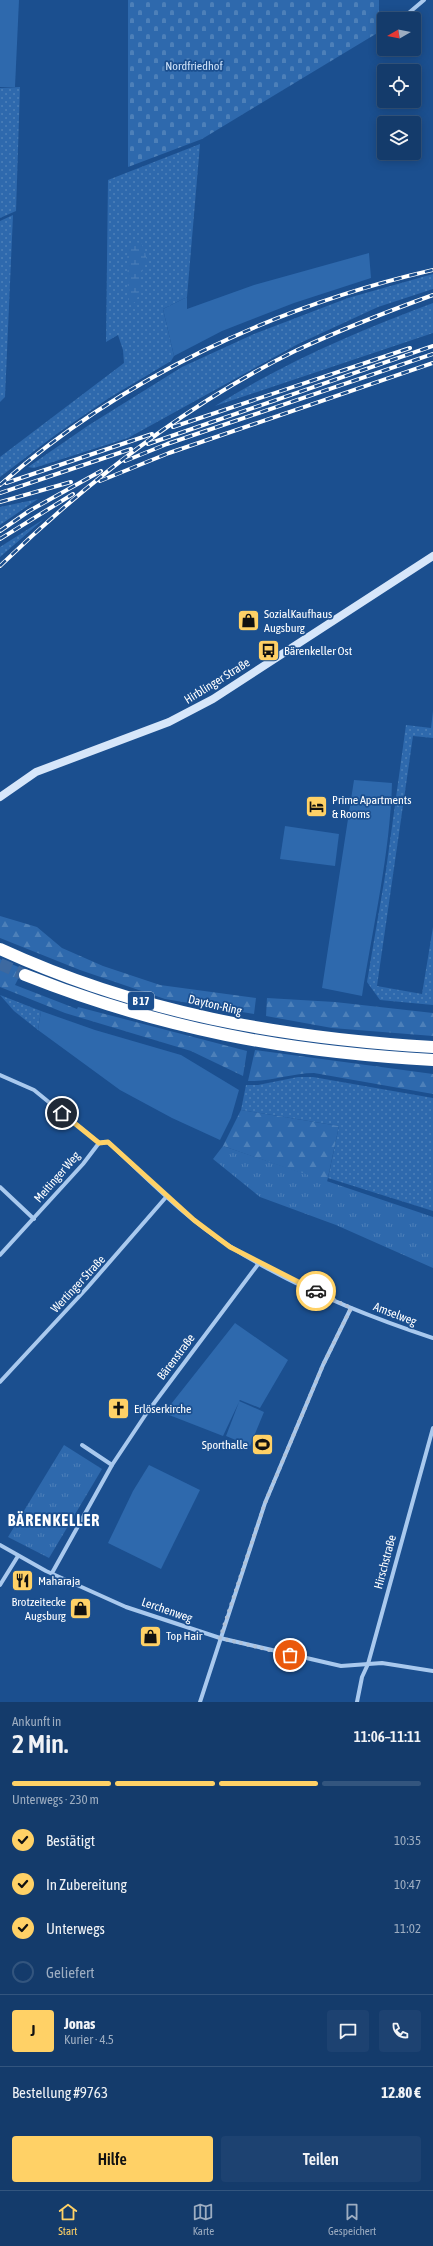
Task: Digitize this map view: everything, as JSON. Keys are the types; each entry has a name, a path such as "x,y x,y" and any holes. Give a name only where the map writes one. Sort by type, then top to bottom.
{"highway":[{"name":"Dayton-Ring","path":"0,949 29,962 105,990 200,1017 288,1034 433,1047"},
{"name":"B 17","path":"25,975 81,997 120,1009 232,1038 326,1052 433,1060"},
{"path":"406,1045 433,1043"},
{"path":"408,1059 433,1064"}],"street":[{"path":"410,12 424,0"},
{"name":"Hirblinger Straße","path":"0,797 36,772 169,722 213,699 433,556"},
{"path":"0,1075 34,1090 99,1143 108,1142 167,1196"},
{"name":"Meitinger Weg","path":"0,1255 34,1219 99,1143"},
{"name":"Meitinger Weg","path":"0,1187 34,1219"},
{"name":"Amselweg","path":"167,1196 200,1225 230,1247 259,1263 351,1308 396,1326 433,1338"},
{"name":"Wertinger Straße","path":"0,1380 97,1277 167,1196"},
{"name":"Bärenstraße","path":"52,1573 112,1465 146,1414 259,1263"},
{"path":"200,1702 265,1503 323,1365 351,1308"},
{"name":"Hirschstraße","path":"357,1702 362,1677 368,1664 433,1428"},
{"path":"82,1445 112,1465"},
{"name":"Lerchenweg","path":"0,1545 52,1573 126,1607 220,1638 341,1666 382,1662 433,1670"},
{"path":"0,1585 18,1556"}],"green space":[{"path":"0,0 19,0 15,87 0,87"},
{"name":"Nordfriedhof","path":"128,0 379,0 379,12 377,12 377,33 202,139 128,167"},
{"path":"20,87 16,211 0,218 0,88"},
{"path":"200,144 187,297 163,309 174,356 171,361 109,398 58,433 0,477 0,457 124,363 123,350 118,335 106,342 108,180"},
{"path":"13,215 5,397 0,402 0,221"},
{"path":"133,242 141,243 145,251 147,261 142,272 137,299 134,303 128,301 127,246"},
{"path":"369,253 371,278 294,303 222,331 174,356 163,309 187,297 187,309 254,285"},
{"path":"433,274 433,289 378,307 298,344 128,438 34,468 28,467 89,425 182,367 254,334 348,298"},
{"path":"433,303 433,333 215,406 267,376 321,349"},
{"path":"38,499 0,525 0,507"},
{"path":"44,519 0,557 0,547"},
{"path":"433,711 433,738 413,736 377,986 422,994 433,927 433,1005 380,1000 367,982 386,870 406,725 431,728"},
{"path":"354,780 392,783 391,810 385,863 362,996 322,988"},
{"path":"285,826 339,834 335,866 280,859"},
{"path":"0,916 37,927 62,948 103,966 160,985 256,998 254,1014 165,999 80,970 0,938"},
{"path":"0,959 23,969 15,985 77,1009 78,1007 247,1051 243,1076 191,1051 65,1013 0,987"},
{"path":"0,995 41,1011 38,1030 14,1011"},
{"path":"267,998 335,1002 433,1013 433,1036 332,1028 266,1016"},
{"path":"41,1011 95,1030 181,1055 239,1090 231,1118 220,1140 172,1118 120,1090 38,1030"},
{"path":"255,1050 433,1074 433,1094 314,1073 248,1081"},
{"path":"298,1077 313,1077 433,1098 433,1211 328,1178 339,1126 241,1110 246,1085 258,1085"},
{"path":"241,1110 339,1126 327,1182 223,1146"},
{"path":"223,1146 433,1217 433,1268 336,1225 260,1197 213,1159"},
{"path":"235,1323 288,1360 260,1408 240,1400 239,1401 264,1412 250,1446 226,1436 239,1402 223,1436 164,1413"},
{"path":"64,1445 102,1469 49,1558 8,1537"},
{"path":"149,1465 200,1490 161,1569 108,1543 133,1491"}],"tunnel":[{"path":"0,964 25,975"}],"railway":[{"path":"0,485 47,447 97,411 149,379 203,351 259,326 316,304 374,285 433,270"},
{"path":"0,566 68,504 103,475 139,447 215,395 254,372 295,351 363,322 433,295"},
{"path":"148,444 433,346"},
{"path":"173,427 410,348"},
{"path":"125,461 167,444 433,354"},
{"path":"100,481 169,453 433,363"},
{"path":"6,483 152,434"},
{"path":"0,493 131,449"},
{"path":"0,531 29,511 101,471"},
{"path":"0,502 71,482"},
{"path":"0,539 73,494"}],"way so far":[{"path":"290,1655 220,1638 265,1503 323,1365 351,1308 316,1291"}],"place":[{"name":"SozialKaufhaus Augsburg","path":"248,621"},
{"name":"Bärenkeller Ost","path":"269,651"},
{"name":"Prime Apartments & Rooms","path":"317,807"},
{"name":"Erlöserkirche","path":"119,1409"},
{"name":"Sporthalle","path":"263,1445"},
{"name":"Maharaja","path":"22,1581"},
{"name":"Brotzeitecke Augsburg","path":"81,1609"},
{"name":"Top Hair","path":"151,1636"}],"district":[{"name":"BÄRENKELLER","path":"54,1520"}],"route":[{"path":"62,1113 99,1143 108,1142 194,1220 230,1247 316,1291"}]}
